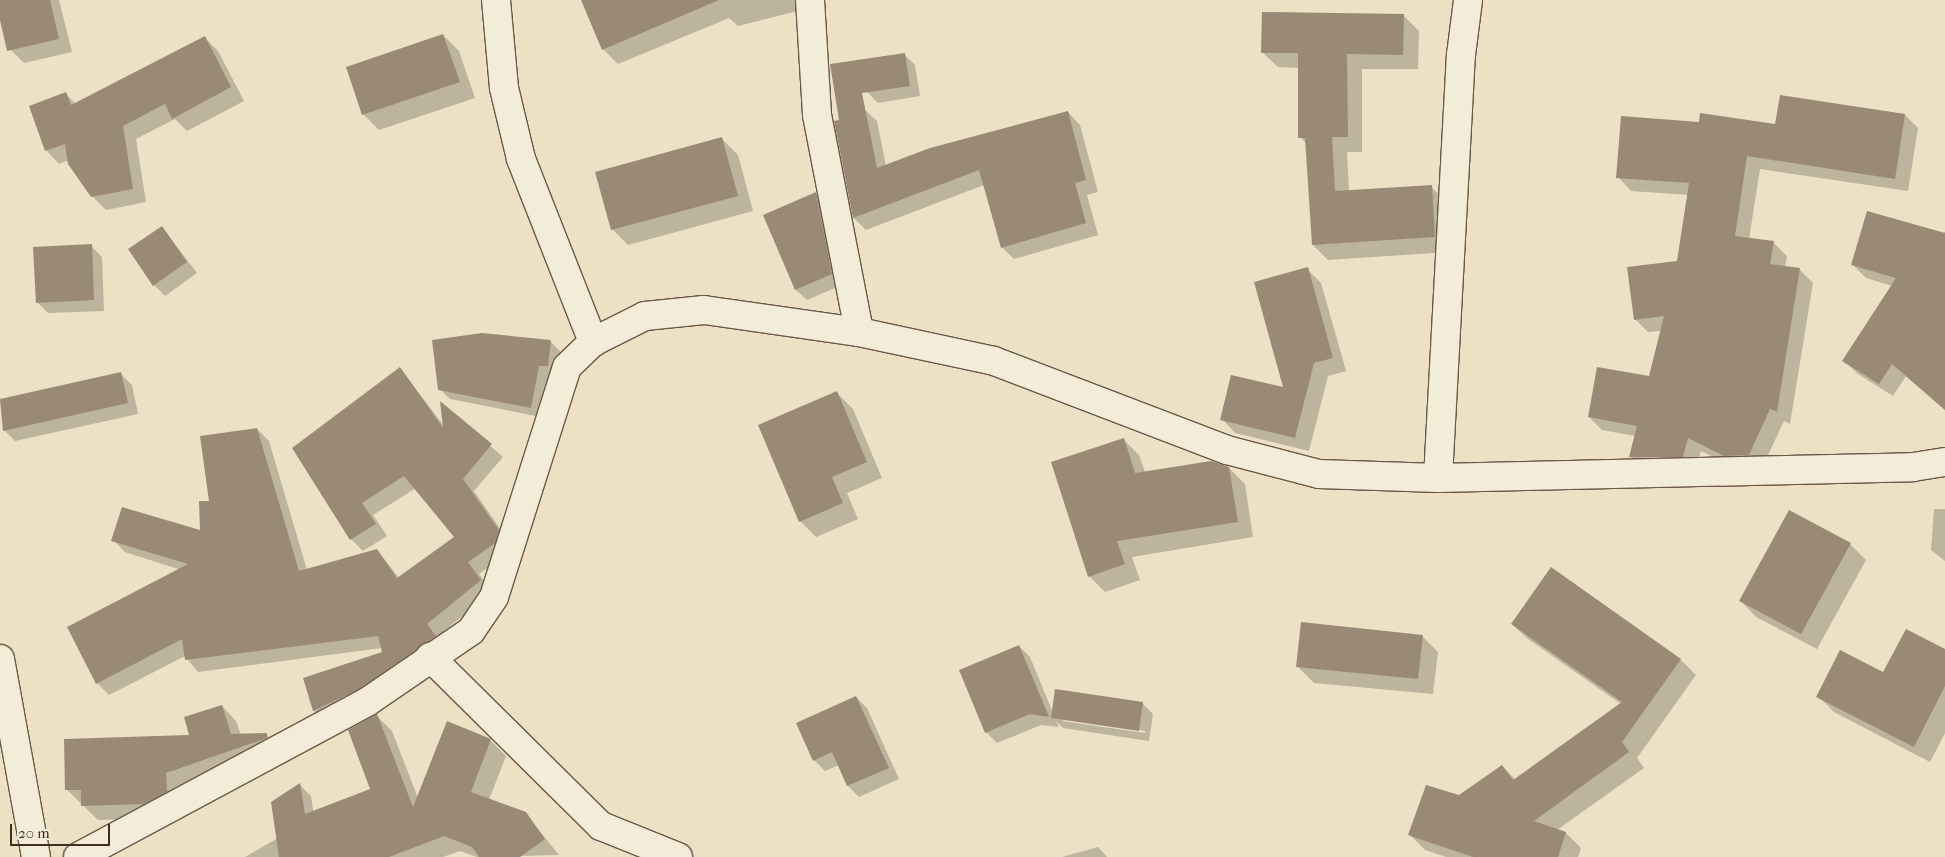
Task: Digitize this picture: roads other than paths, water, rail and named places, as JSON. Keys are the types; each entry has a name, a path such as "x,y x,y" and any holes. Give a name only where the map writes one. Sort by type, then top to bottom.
{"street":[{"path":"496,0 504,88 521,158 593,342"},
{"path":"810,0 817,115 859,332"},
{"path":"1438,478 1461,55 1468,0"},
{"path":"78,857 368,702 430,657 470,631 494,597 568,367 593,342 645,316 704,310 859,332 994,362 1227,450 1318,474 1438,478 1913,467 1945,462"},
{"path":"430,657 601,826 678,857"},
{"path":"0,659 36,857"}]}
